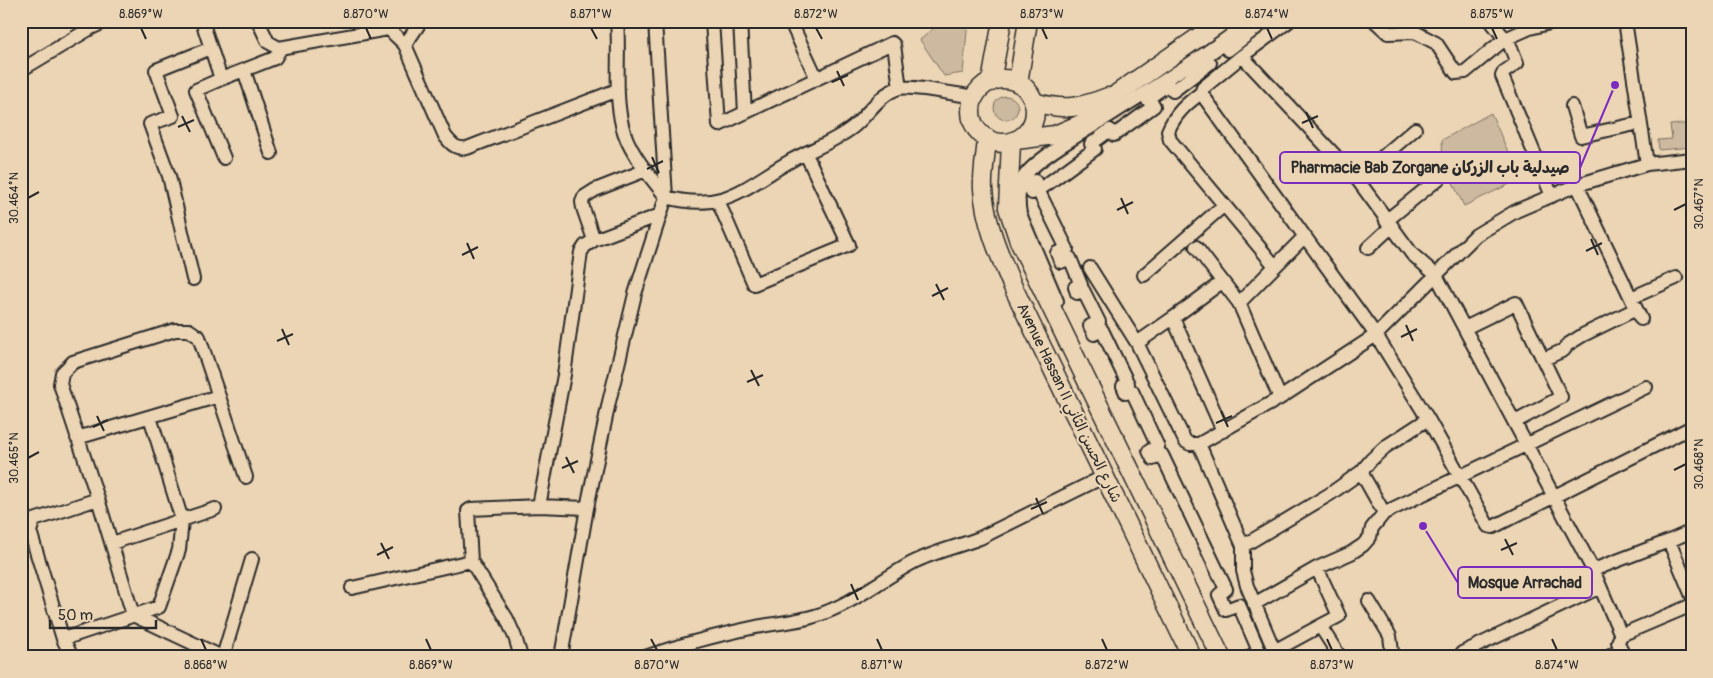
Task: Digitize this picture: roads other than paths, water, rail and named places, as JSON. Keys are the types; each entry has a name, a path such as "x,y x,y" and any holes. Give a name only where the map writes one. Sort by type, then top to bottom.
{"main road":[{"path":"992,82 1002,21"},
{"path":"1018,83 1028,21"},
{"path":"1014,141 1024,135 1034,120 1036,111 1034,102 1030,94 1018,83 1005,79 992,82 982,88 975,97 972,112 976,127 987,138 998,143 1014,141 1055,135 1088,120 1118,93 1222,21"},
{"path":"1034,102 1065,108 1085,106 1118,93"},
{"name":"Avenue Hassan II شارع الحسن الثاني","path":"987,138 983,188 988,217 996,245 1012,285 1192,657"},
{"name":"Avenue Hassan II شارع الحسن الثاني","path":"1014,141 1008,208 1019,241 1221,657"}],"street":[{"path":"21,70 106,21"},
{"path":"202,21 221,79"},
{"path":"258,21 268,42 281,48 387,25 405,45 445,136 459,149 467,148 617,90"},
{"path":"405,45 420,21"},
{"path":"617,21 617,90 622,126 631,146 666,197 678,201 702,204 718,201 761,181 785,164 826,144 851,129 878,101 900,88 975,97"},
{"path":"561,657 587,508 609,402 635,294 666,197 656,21"},
{"path":"712,21 719,126 892,43 894,45 900,88"},
{"path":"740,21 745,113"},
{"path":"1226,657 1053,291 1020,214 1018,201 1024,177 1038,162 1143,95 1250,21"},
{"path":"1249,657 1259,652 1239,605 1226,610 1219,595 1226,588 1162,455 1153,459 1150,451 1158,446 1132,391 1126,394 1123,386 1128,384 1102,330 1094,334 1090,326 1098,322 1083,290 1077,293 1075,288 1081,284 1070,258 1061,262 1057,253 1067,249 1038,190 1032,193 1028,184 1035,181 1039,190 1095,149 1091,144 1110,130 1114,136 1154,106 1148,99 1168,84 1173,91 1210,63 1205,57 1223,44 1228,50 1265,21"},
{"path":"1275,266 1223,206 1170,140 1168,131 1182,108 1201,93 1203,88 1289,21"},
{"path":"1375,21 1388,33 1415,32 1436,43 1458,74 1465,72 1506,39 1530,28 1557,21"},
{"path":"1491,21 1506,39 1517,63 1504,72 1502,76 1552,196"},
{"path":"1625,21 1647,164"},
{"path":"794,29 817,79"},
{"path":"193,279 169,176 150,124 173,116 156,70 211,48"},
{"path":"224,158 196,90 275,58 281,48"},
{"path":"1242,56 1357,179 1412,254 1436,275 1593,570 1621,635"},
{"path":"244,70 271,152"},
{"path":"1201,93 1376,334 1490,527 1529,510 1692,427"},
{"path":"1572,106 1581,136 1640,123"},
{"path":"1357,179 1415,129"},
{"path":"718,201 754,284 849,244 806,154"},
{"path":"1090,268 1137,343 1185,441 1190,444 1199,444 1280,398 1376,334 1476,235 1516,211 1577,185 1647,164 1692,159"},
{"path":"594,240 582,208 584,197 595,190 646,170"},
{"path":"1368,248 1389,223 1443,175"},
{"path":"1577,185 1636,309"},
{"path":"1144,275 1223,206"},
{"path":"539,506 564,375 579,259 585,246 594,240 660,215"},
{"path":"1239,303 1304,237"},
{"path":"1196,247 1239,303 1280,398"},
{"path":"1544,359 1564,350 1567,345 1583,335 1636,309 1676,278"},
{"path":"1137,343 1222,282"},
{"path":"1465,328 1516,303 1561,397 1515,422"},
{"path":"1173,318 1223,431"},
{"path":"246,477 199,338 189,330 175,330 72,362 62,372 60,384 134,615 223,657 252,559"},
{"path":"1254,604 1363,545 1370,537 1372,528 1384,513 1526,443 1646,387"},
{"path":"77,438 219,396"},
{"path":"63,639 159,607 179,550 182,520 150,417"},
{"path":"1243,546 1309,507 1361,472 1385,447 1428,420"},
{"path":"1199,444 1243,546 1243,571 1254,604 1275,654 1339,616 1318,568"},
{"path":"1361,472 1384,513"},
{"path":"646,657 690,641 798,621 833,610 852,601 900,570 928,556 980,538 1105,476"},
{"path":"72,657 63,639 30,531 34,520 98,498"},
{"path":"521,657 507,619 470,561 467,512 469,510 539,506 587,508"},
{"path":"112,543 215,509"},
{"path":"1593,570 1692,531"},
{"path":"1669,541 1692,596"},
{"path":"352,588 470,561"},
{"path":"1462,653 1600,587"},
{"path":"1369,601 1390,636 1392,652 1395,657"},
{"path":"1607,657 1622,653 1618,642 1621,635 1692,606"},
{"path":"1320,626 1340,657"}],"place":[{"name":"Pharmacie Bab Zorgane صيدلية باب الزركان","path":"1615,85"},
{"name":"Mosque Arrachad","path":"1423,526"}]}
